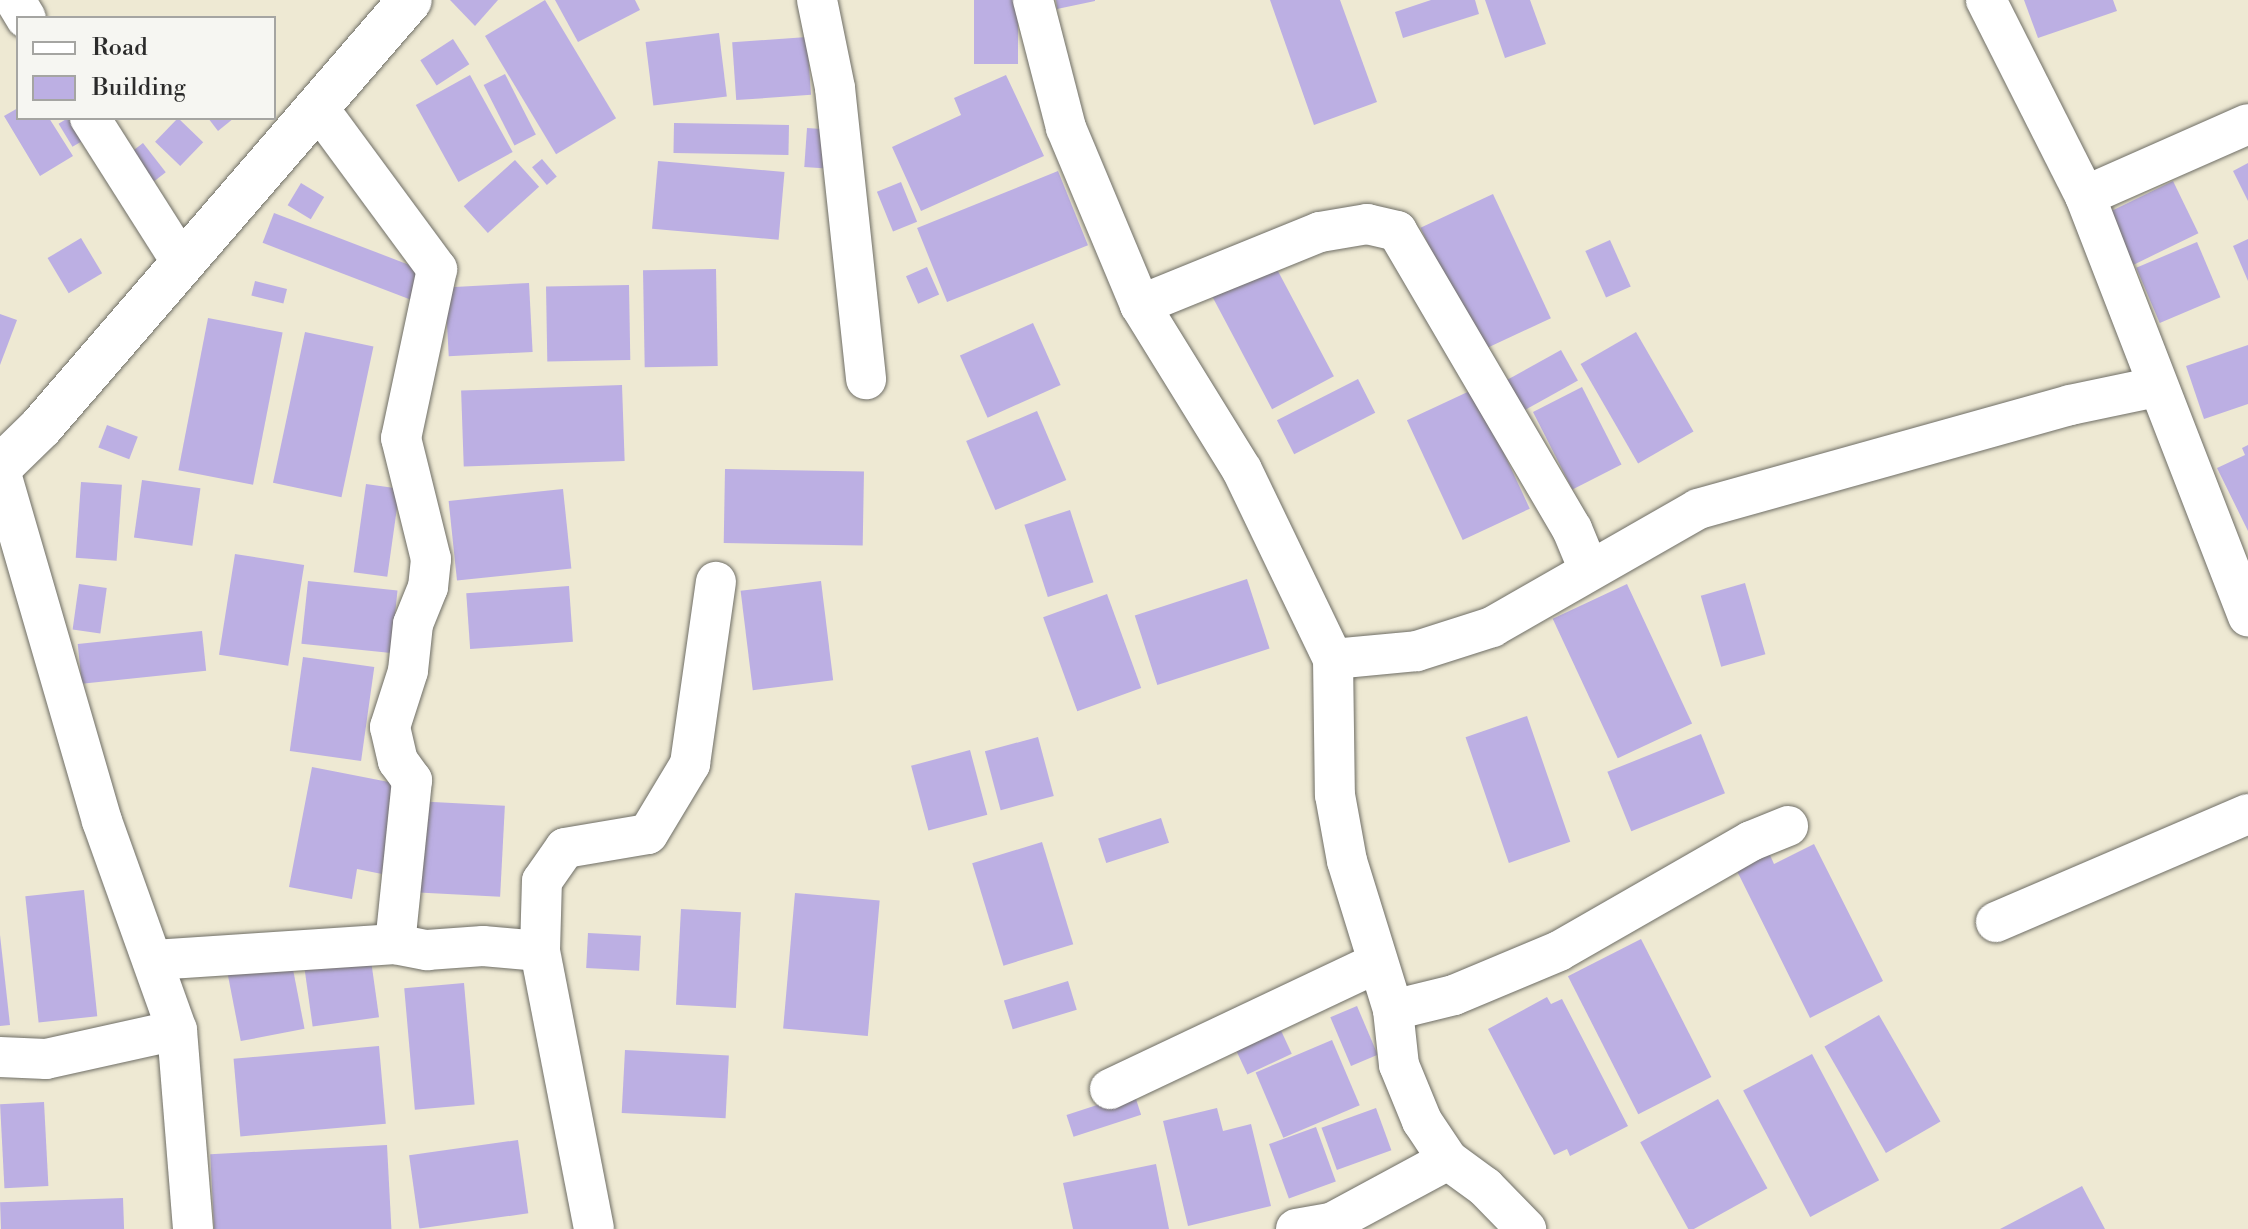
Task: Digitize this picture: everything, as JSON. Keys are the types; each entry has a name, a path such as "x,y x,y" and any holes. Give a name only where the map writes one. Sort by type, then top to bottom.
{"street":[{"path":"193,1229 177,1030 102,821 0,468 41,427 319,109 410,0"},
{"path":"817,0 835,88 866,379"},
{"path":"1033,0 1066,128 1140,305 1242,470 1333,659 1335,795 1347,861 1393,1010 1399,1065 1422,1121 1448,1160 1485,1187 1526,1229"},
{"path":"1986,0 2085,196 2156,387 2248,617"},
{"path":"319,109 437,269 401,438 431,559 428,587 413,624 408,671 390,727 398,761 412,780 395,944"},
{"path":"91,120 182,263"},
{"path":"2085,196 2248,124"},
{"path":"1140,305 1320,232 1367,224 1397,231 1572,529 1589,570"},
{"path":"1333,659 1417,651 1492,627 1698,509 2070,405 2156,387"},
{"path":"594,1229 540,951 542,881 565,848 648,834 690,764 716,582"},
{"path":"1996,922 2248,814"},
{"path":"1393,1010 1454,995 1559,951 1751,841 1788,826"},
{"path":"154,960 395,944 427,950 483,946 540,951"},
{"path":"1110,1089 1376,963"},
{"path":"0,1057 46,1059 177,1030"},
{"path":"1320,1227 1448,1160"}],"building":[{"path":"450,0 498,0 475,26"},
{"path":"545,0 616,118 556,154 485,36"},
{"path":"555,0 635,0 640,10 578,42"},
{"path":"974,0 1018,0 1018,64 974,64"},
{"path":"1056,0 1095,0 1095,1 1057,9"},
{"path":"1270,0 1340,0 1377,102 1314,125"},
{"path":"1431,0 1475,0 1479,14 1403,38 1395,12"},
{"path":"1485,0 1530,0 1546,44 1505,58"},
{"path":"2024,0 2113,0 2117,11 2038,38"},
{"path":"719,33 727,97 653,106 646,42"},
{"path":"807,37 811,95 736,100 732,42"},
{"path":"453,39 469,64 437,85 420,60"},
{"path":"505,74 536,135 514,145 484,85"},
{"path":"470,75 513,152 458,182 416,105"},
{"path":"1006,75 1044,156 921,211 892,147 961,115 954,98"},
{"path":"16,109 16,120 50,120 73,156 40,176 4,116"},
{"path":"65,120 69,120 82,141 72,147 59,124"},
{"path":"176,120 180,120 203,142 180,166 155,142"},
{"path":"210,120 232,120 218,131"},
{"path":"674,123 789,125 788,155 673,153"},
{"path":"807,128 833,130 830,169 804,167"},
{"path":"143,143 166,172 153,182 130,153"},
{"path":"542,159 557,177 547,185 532,167"},
{"path":"515,160 539,187 488,233 464,206"},
{"path":"658,161 785,172 779,240 652,229"},
{"path":"2248,163 2248,201 2233,171"},
{"path":"1058,171 1088,245 947,302 917,228"},
{"path":"2173,181 2198,233 2134,265 2108,213"},
{"path":"901,182 917,222 893,232 877,192"},
{"path":"301,183 324,197 311,219 288,205"},
{"path":"1493,194 1551,318 1478,352 1420,228"},
{"path":"274,213 424,271 413,301 263,243"},
{"path":"81,238 102,273 69,293 48,258"},
{"path":"2248,239 2248,281 2233,246"},
{"path":"1610,240 1631,287 1606,298 1585,251"},
{"path":"2197,242 2220,297 2160,323 2136,268"},
{"path":"1271,258 1334,376 1272,409 1209,291"},
{"path":"927,267 939,294 918,304 906,276"},
{"path":"716,269 718,366 645,367 643,270"},
{"path":"255,281 287,289 283,304 251,296"},
{"path":"529,283 533,352 449,356 445,287"},
{"path":"629,285 630,360 547,361 546,286"},
{"path":"0,314 17,320 0,365"},
{"path":"208,318 283,333 253,485 178,470"},
{"path":"1033,323 1061,385 988,418 960,356"},
{"path":"305,332 373,347 341,497 273,483"},
{"path":"1636,332 1694,432 1638,464 1581,364"},
{"path":"2248,345 2248,404 2204,419 2186,366"},
{"path":"1561,350 1578,381 1521,412 1504,382"},
{"path":"1358,379 1375,413 1294,454 1277,420"},
{"path":"622,385 625,461 464,467 461,391"},
{"path":"1582,387 1621,465 1572,489 1533,412"},
{"path":"1474,389 1530,509 1463,540 1407,420"},
{"path":"1037,411 1066,480 995,510 966,441"},
{"path":"107,425 138,437 129,459 98,447"},
{"path":"2248,445 2248,531 2217,468 2245,455 2242,448"},
{"path":"725,469 864,471 863,545 724,543"},
{"path":"142,480 200,488 192,546 134,537"},
{"path":"81,482 122,485 117,561 76,558"},
{"path":"366,484 400,489 387,577 354,572"},
{"path":"563,489 571,569 457,581 449,501"},
{"path":"1070,510 1093,582 1048,597 1024,525"},
{"path":"235,554 304,565 288,666 219,655"},
{"path":"1247,579 1270,648 1157,685 1135,615"},
{"path":"308,581 398,590 391,653 301,644"},
{"path":"821,581 833,680 753,690 741,591"},
{"path":"1745,583 1765,654 1721,667 1701,596"},
{"path":"79,584 107,588 100,633 73,630"},
{"path":"1627,584 1692,724 1618,758 1553,619"},
{"path":"569,586 573,642 470,649 466,593"},
{"path":"1107,594 1141,688 1077,711 1043,617"},
{"path":"202,631 206,671 82,684 78,644"},
{"path":"303,657 374,667 361,761 290,751"},
{"path":"1527,716 1570,842 1509,863 1466,737"},
{"path":"1701,734 1725,793 1631,831 1607,772"},
{"path":"1038,737 1054,796 1001,810 985,751"},
{"path":"970,750 987,815 928,831 911,766"},
{"path":"312,767 399,784 382,874 357,869 352,899 289,887"},
{"path":"414,801 505,806 500,897 409,892"},
{"path":"1161,818 1169,843 1106,863 1098,838"},
{"path":"1042,842 1073,944 1003,966 972,863"},
{"path":"1765,844 1774,864 1814,844 1883,981 1810,1018 1732,861"},
{"path":"84,890 97,1016 39,1022 25,896"},
{"path":"795,893 880,900 868,1036 783,1028"},
{"path":"681,909 741,912 736,1008 676,1005"},
{"path":"588,933 641,936 639,971 586,968"},
{"path":"0,935 10,1025 0,1026"},
{"path":"1641,939 1711,1077 1638,1114 1568,976"},
{"path":"369,946 379,1017 313,1027 303,955"},
{"path":"291,959 305,1029 241,1041 227,971"},
{"path":"1068,981 1077,1010 1013,1029 1004,1001"},
{"path":"464,983 475,1105 415,1110 404,988"},
{"path":"1547,997 1551,1004 1562,999 1628,1126 1570,1156 1567,1149 1554,1155 1488,1029"},
{"path":"1357,1006 1378,1055 1351,1066 1330,1017"},
{"path":"1879,1015 1940,1122 1886,1153 1824,1046"},
{"path":"1277,1022 1292,1054 1247,1074 1233,1043"},
{"path":"1332,1040 1360,1105 1283,1138 1256,1072"},
{"path":"379,1046 386,1124 240,1136 234,1059"},
{"path":"625,1050 729,1055 726,1118 622,1113"},
{"path":"1812,1054 1879,1180 1810,1217 1743,1091"},
{"path":"1134,1093 1141,1115 1074,1137 1066,1115"},
{"path":"1718,1099 1767,1188 1694,1229 1688,1229 1640,1142"},
{"path":"44,1102 48,1186 4,1188 0,1104"},
{"path":"1217,1108 1223,1131 1251,1124 1271,1206 1188,1226 1163,1121"},
{"path":"1376,1108 1391,1150 1337,1170 1321,1128"},
{"path":"1316,1127 1336,1182 1289,1199 1269,1144"},
{"path":"518,1140 528,1213 419,1229 409,1155"},
{"path":"387,1145 391,1229 214,1229 210,1154"},
{"path":"1156,1164 1169,1229 1073,1229 1063,1183"},
{"path":"2082,1186 2105,1229 2000,1229"},
{"path":"123,1198 124,1229 1,1229 0,1202"}]}
